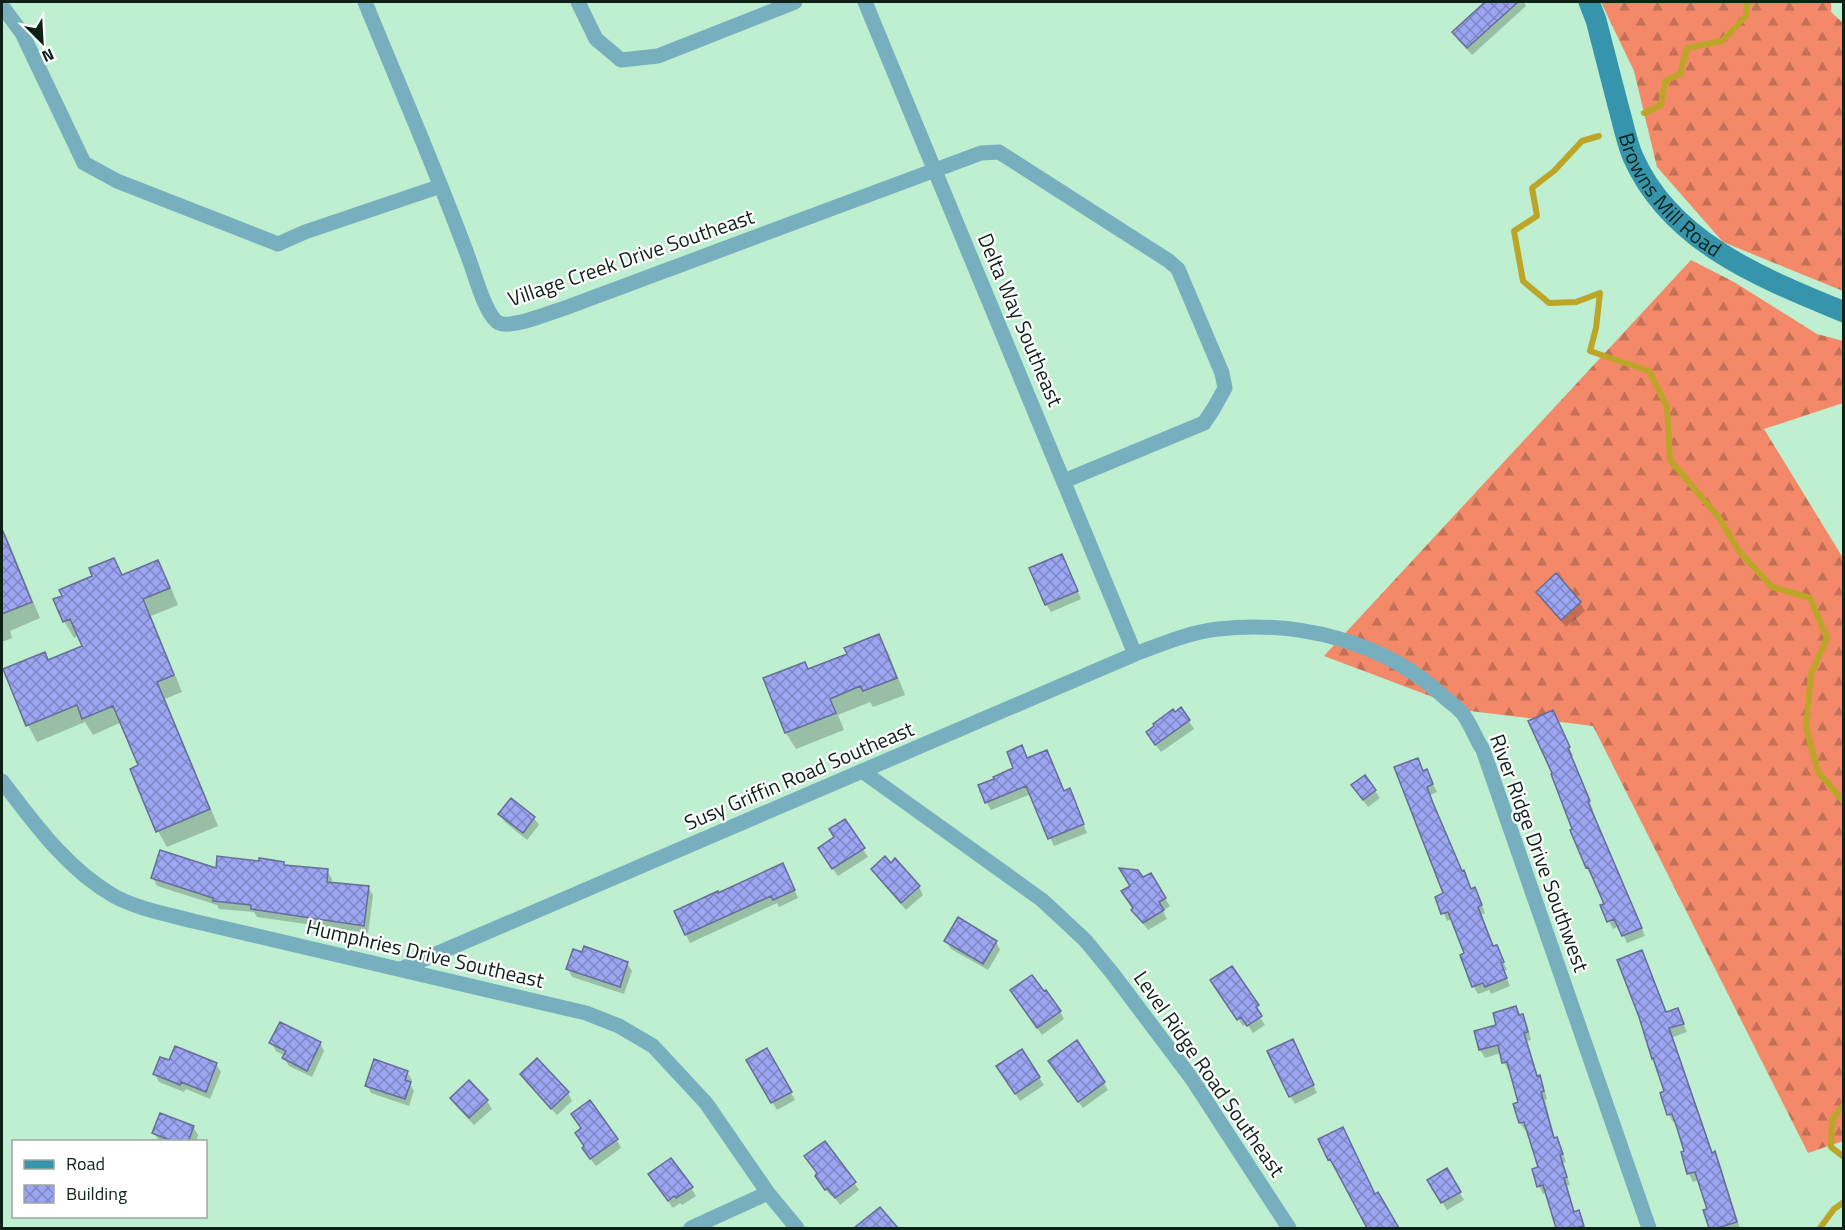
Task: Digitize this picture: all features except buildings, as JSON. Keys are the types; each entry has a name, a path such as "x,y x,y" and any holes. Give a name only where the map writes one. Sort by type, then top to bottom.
{"street":[{"name":"Village Creek Drive Southeast","path":"365,2 441,186 491,316 499,323 512,324 566,308 981,153 999,152 1169,261 1178,269 1222,373 1225,388 1204,423 1064,481"},
{"path":"578,2 596,39 621,60 658,56 795,2"},
{"name":"Delta Way Southeast","path":"865,2 1136,654"},
{"name":"Browns Mill Road","path":"1588,2 1596,20 1631,154 1646,184 1668,212 1713,249 1759,275 1844,312"},
{"path":"2,6 22,33 84,164 117,181 278,244 305,232 441,186"},
{"name":"River Ridge Drive Southwest","path":"1216,629 1269,626 1326,634 1378,652 1425,680 1462,714 1483,750 1650,1228"},
{"name":"Susy Griffin Road Southeast","path":"401,969 1136,654 1179,638 1216,629"},
{"name":"Level Ridge Road Southeast","path":"862,771 1042,900 1085,940 1192,1079 1289,1228"},
{"name":"Humphries Drive Southeast","path":"2,781 49,841 82,873 114,896 136,905 193,921 586,1013 619,1026 653,1046 706,1103 768,1193 797,1228"},
{"path":"692,1228 768,1193"}],"green space":[{"path":"1601,2 1831,2 1831,12 1844,24 1843,291 1723,242 1657,167 1634,71"},
{"path":"1691,260 1734,282 1817,334 1843,341 1843,403 1764,429 1843,558 1843,1141 1808,1153 1593,726 1470,711 1324,656"}],"waterway":[{"path":"1644,113 1661,105 1665,81 1680,74 1687,48 1722,41 1746,16 1747,2"},
{"path":"1599,136 1582,141 1554,171 1532,188 1537,216 1514,231 1523,281 1549,303 1576,302 1600,293 1596,328 1590,351 1649,371 1667,407 1670,460 1720,519 1738,550 1772,587 1810,598 1827,638 1811,674 1806,727 1818,772 1844,802"},
{"path":"1844,1105 1832,1119 1831,1147 1844,1157"},
{"path":"1820,1228 1834,1209 1844,1202"}]}
